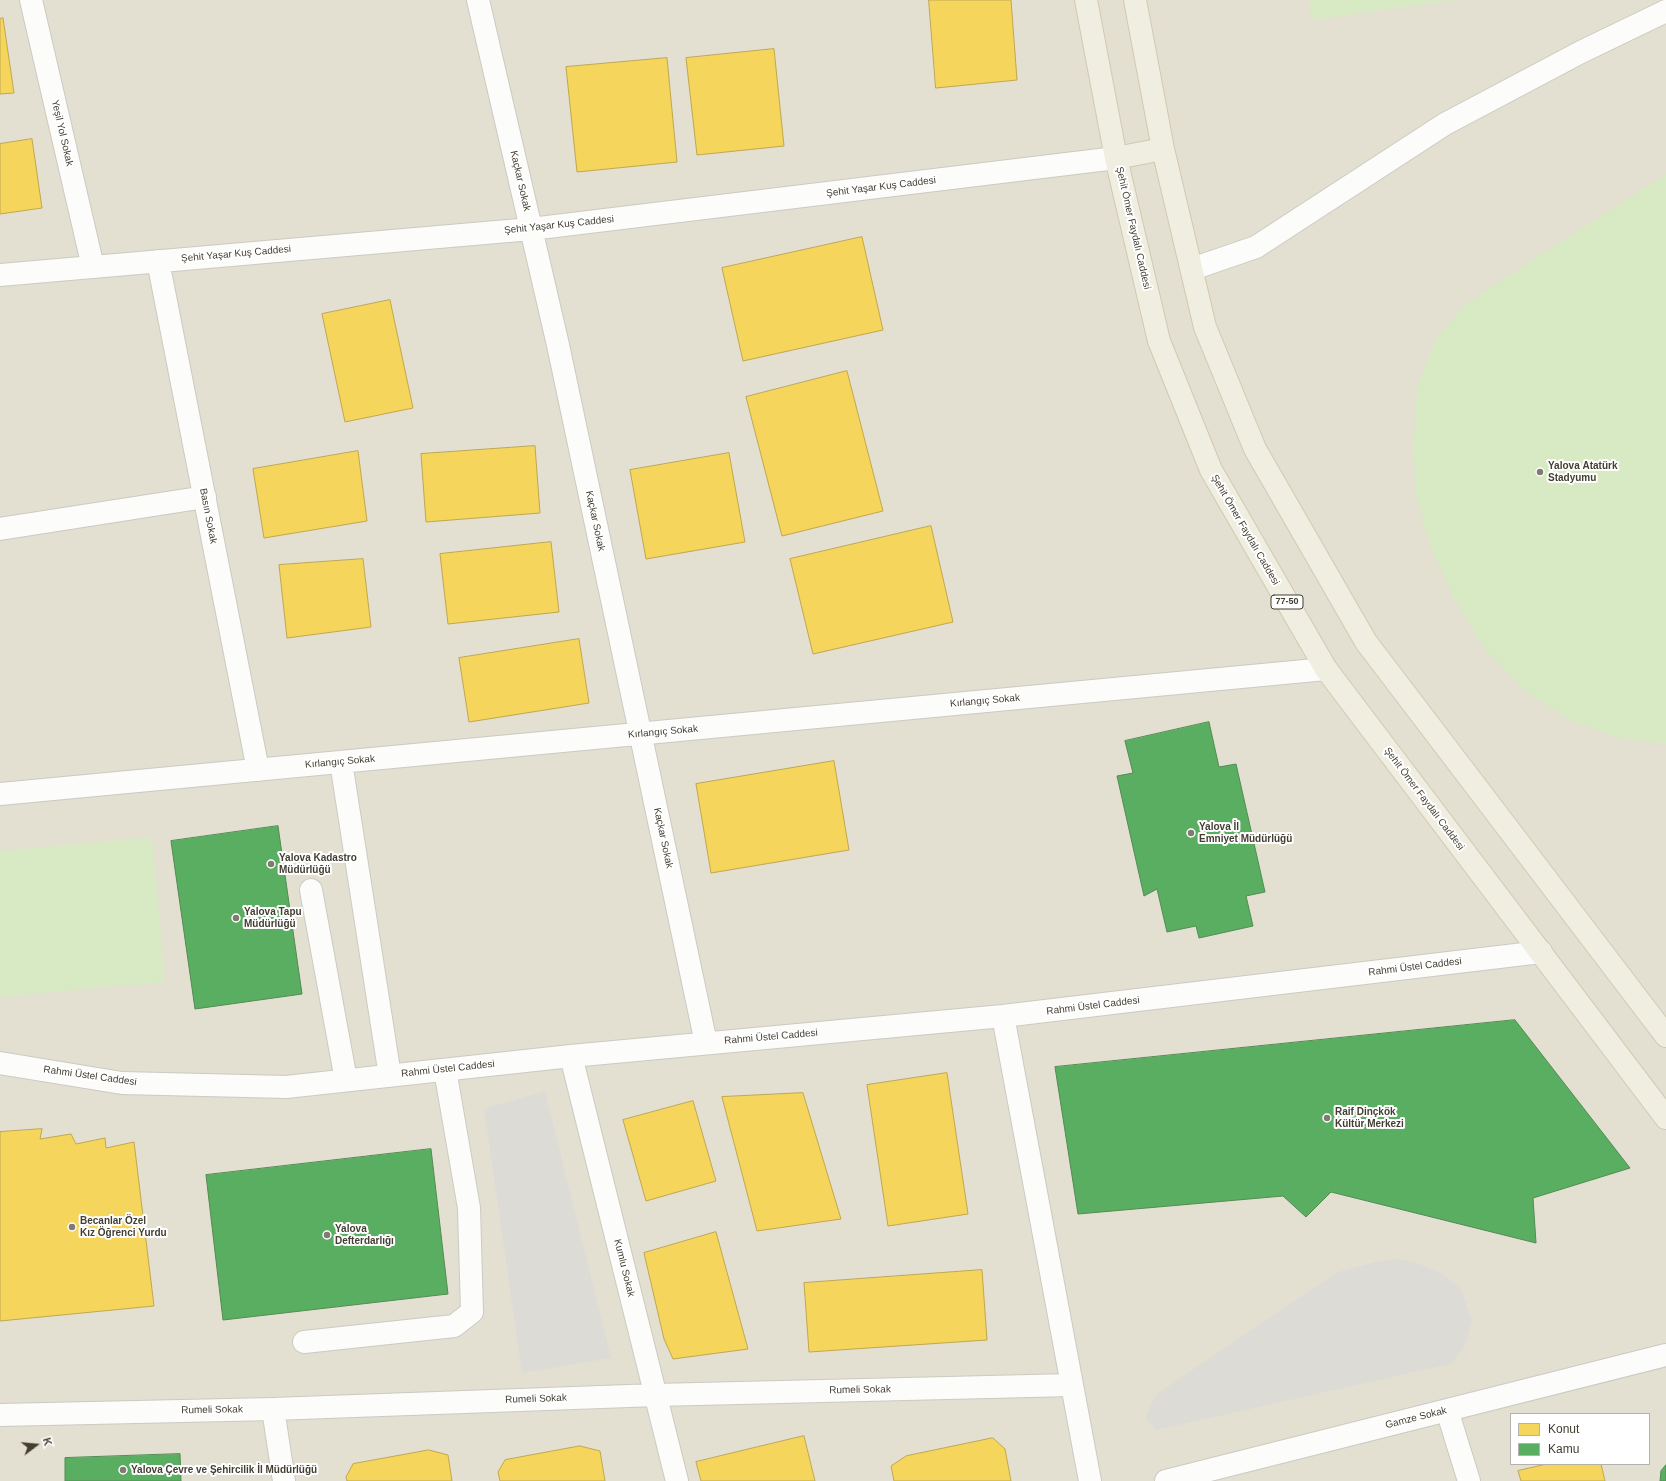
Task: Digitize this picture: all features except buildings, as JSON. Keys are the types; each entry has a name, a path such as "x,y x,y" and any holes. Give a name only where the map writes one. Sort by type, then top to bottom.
{"main road":[{"name":"Şehit Ömer Faydalı Caddesi","path":"1086,0 1116,158 1159,341 1211,470 1326,668 1666,1118"},
{"path":"1135,0 1163,149 1205,326 1254,449 1366,642 1666,1036"},
{"path":"1116,158 1163,149"}],"street":[{"name":"Yeşil Yol Sokak","path":"31,0 93,267"},
{"name":"Kaçkar Sokak","path":"478,0 559,353 706,1043"},
{"path":"1192,269 1256,247 1444,124 1581,52 1666,11"},
{"name":"Şehit Yaşar Kuş Caddesi","path":"0,275 531,229 1116,158"},
{"name":"Basın Sokak","path":"158,261 258,770"},
{"path":"0,529 204,497"},
{"name":"Kırlangıç Sokak","path":"0,794 1326,668"},
{"path":"341,762 390,1076"},
{"path":"311,890 346,1080"},
{"name":"Rahmi Üstel Caddesi","path":"0,1063 122,1083 286,1087 571,1056 1003,1016 1540,952"},
{"path":"1003,1016 1090,1481"},
{"name":"Kumlu Sokak","path":"571,1056 677,1481"},
{"path":"304,1342 454,1326 472,1312 469,1208 445,1070"},
{"name":"Gamze Sokak","path":"1166,1481 1666,1354"},
{"name":"Rumeli Sokak","path":"0,1415 273,1409 656,1395 1072,1385"},
{"path":"273,1409 284,1481"},
{"path":"1447,1410 1469,1481"}],"shaded area":[{"path":"0,0 1666,0 1666,1481 0,1481"},
{"path":"545,1091 611,1358 522,1373 484,1109"},
{"path":"1397,1259 1417,1263 1442,1273 1461,1290 1472,1321 1464,1348 1450,1364 1156,1430 1146,1420 1149,1409 1157,1394 1303,1295 1339,1272 1375,1262"}],"green space":[{"path":"1309,0 1456,0 1312,20"},
{"name":"Yalova Atatürk Stadyumu","path":"1666,174 1666,744 1619,738 1572,721 1524,690 1483,647 1452,595 1430,545 1416,493 1413,450 1417,388 1435,340 1465,304"},
{"path":"152,837 165,982 0,997 0,851"}],"place":[{"name":"Yalova Atatürk Stadyumu","path":"1540,472"},
{"name":"Yalova İl Emniyet Müdürlüğü","path":"1191,833"},
{"name":"Yalova Kadastro Müdürlüğü","path":"271,864"},
{"name":"Yalova Tapu Müdürlüğü","path":"236,918"},
{"name":"Raif Dinçkök Kültür Merkezi","path":"1327,1118"},
{"name":"Becanlar Özel Kız Öğrenci Yurdu","path":"72,1227"},
{"name":"Yalova Defterdarlığı","path":"327,1235"},
{"name":"Yalova Çevre ve Şehircilik İl Müdürlüğü","path":"123,1470"}]}
